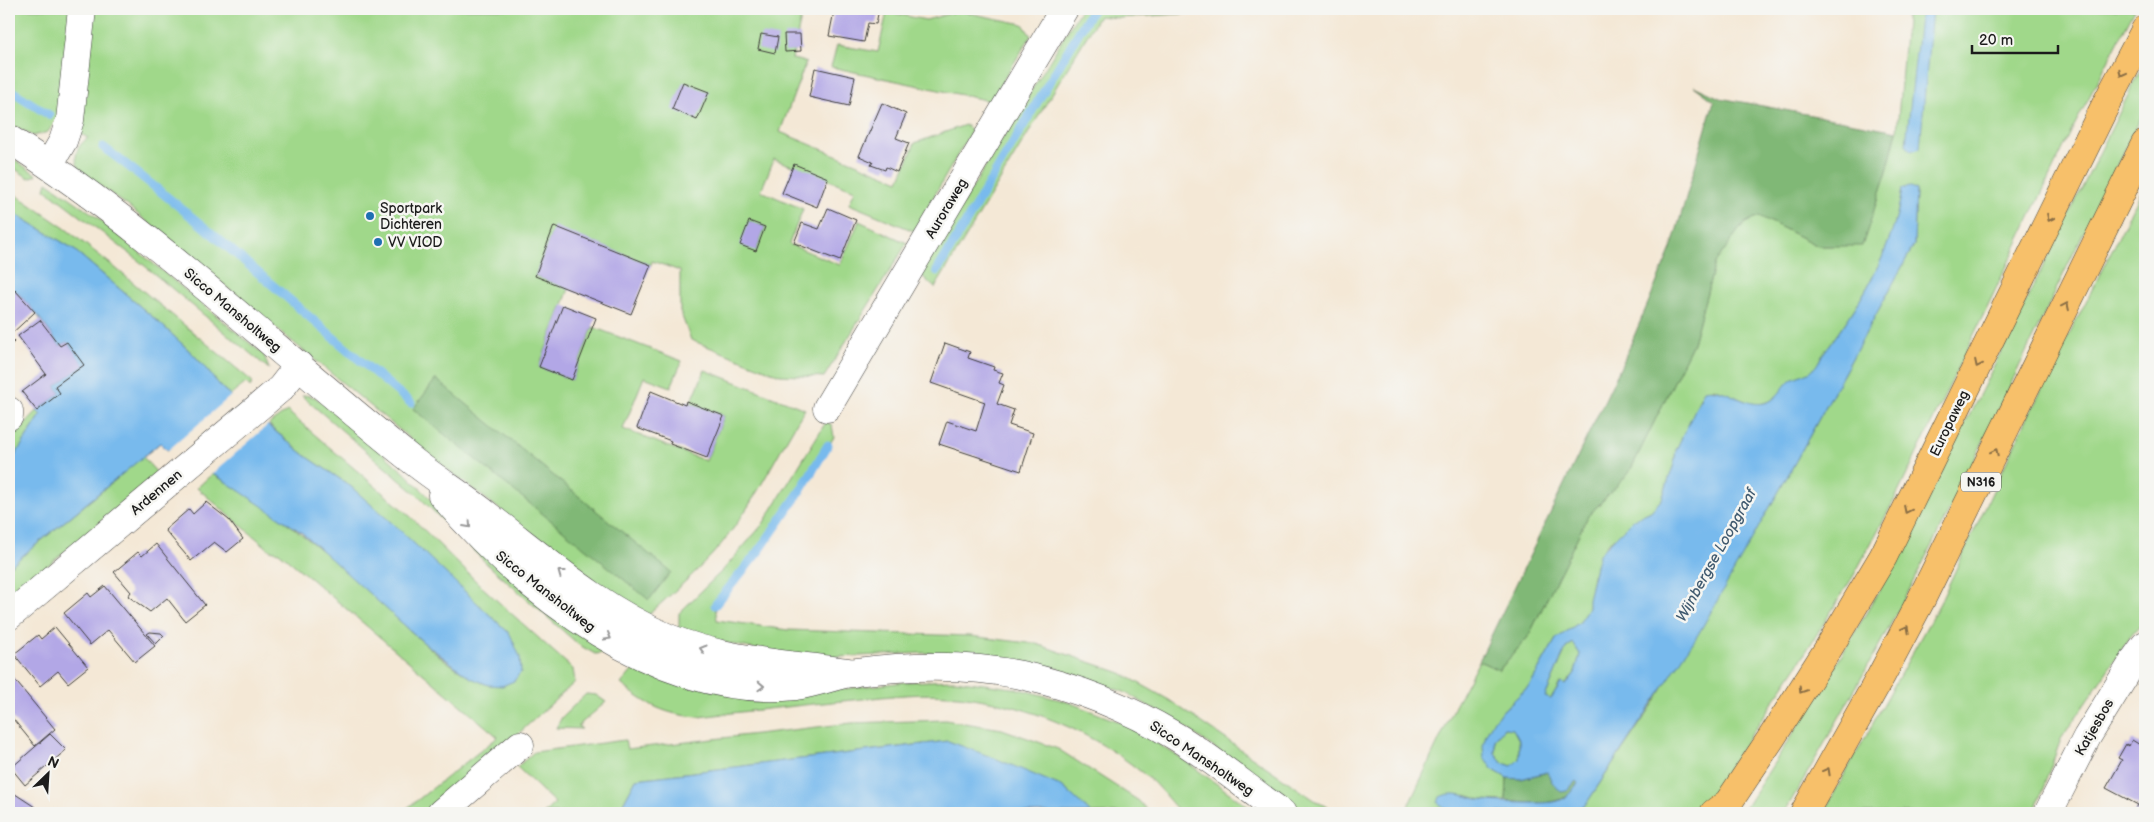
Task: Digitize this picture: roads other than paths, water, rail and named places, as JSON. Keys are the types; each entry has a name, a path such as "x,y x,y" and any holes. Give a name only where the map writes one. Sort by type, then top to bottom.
{"main road":[{"name":"Europaweg","path":"1723,810 1828,649 1883,557 2107,102 2145,30"},
{"name":"N316","path":"1804,813 1925,594 2145,144"}],"street":[{"path":"48,165 63,141 70,120 82,9"},
{"name":"Auroraweg","path":"827,408 1064,9"},
{"name":"Sicco Mansholtweg","path":"9,139 130,224 300,365 414,462 471,529 514,569 576,618 603,635 640,654 683,672 727,683 760,687 797,686 854,672 927,668 977,668 1020,675 1066,687 1115,705 1177,737 1282,813"},
{"name":"Ardennen","path":"9,616 281,388 300,365"},
{"path":"9,411 9,416"},
{"name":"Katjesbos","path":"2048,813 2087,737 2145,645"},
{"path":"441,813 520,745"}],"water":[{"path":"1921,9 1932,9 1920,148 1911,151 1906,145"},
{"name":"Wijnbergse Loopgraaf","path":"1909,186 1916,190 1914,245 1699,633 1586,804 1571,813 1453,813 1438,803 1440,797 1450,794 1497,802 1532,803 1558,801 1570,794 1578,783 1576,781 1567,791 1561,792 1552,782 1547,772 1521,779 1507,778 1492,769 1484,757 1483,746 1486,734 1495,718 1530,685 1556,639 1580,622 1588,607 1588,599 1599,554 1634,519 1651,511 1662,499 1674,464 1676,450 1704,390 1720,391 1752,403 1760,404 1772,400 1793,378 1814,369 1862,297 1873,277 1891,234 1898,212 1902,189","holes":["1573,643 1580,654 1575,673 1566,685 1561,683 1551,699 1545,697 1566,648","1504,728 1513,729 1519,740 1519,759 1512,766 1503,763 1495,753 1495,739"]},
{"path":"9,210 72,248 163,326 195,356 223,389 306,456 349,485 402,532 510,634 520,657 521,672 514,681 502,686 488,685 471,678 423,642 301,532 220,478 173,455 160,443 9,567 9,465 41,415 37,411 60,393 55,386 83,365 67,342 60,346 35,312 15,290 9,295"},
{"path":"948,741 1063,787 1091,813 618,813 636,779"}],"waterway":[{"path":"937,271 1092,10"},
{"path":"9,89 49,115"},
{"path":"103,147 182,209 411,403"},
{"path":"715,605 759,551 799,493 828,445"}],"place":[{"name":"Sportpark Dichteren","path":"370,216"},
{"name":"VV VIOD","path":"378,242"}]}
